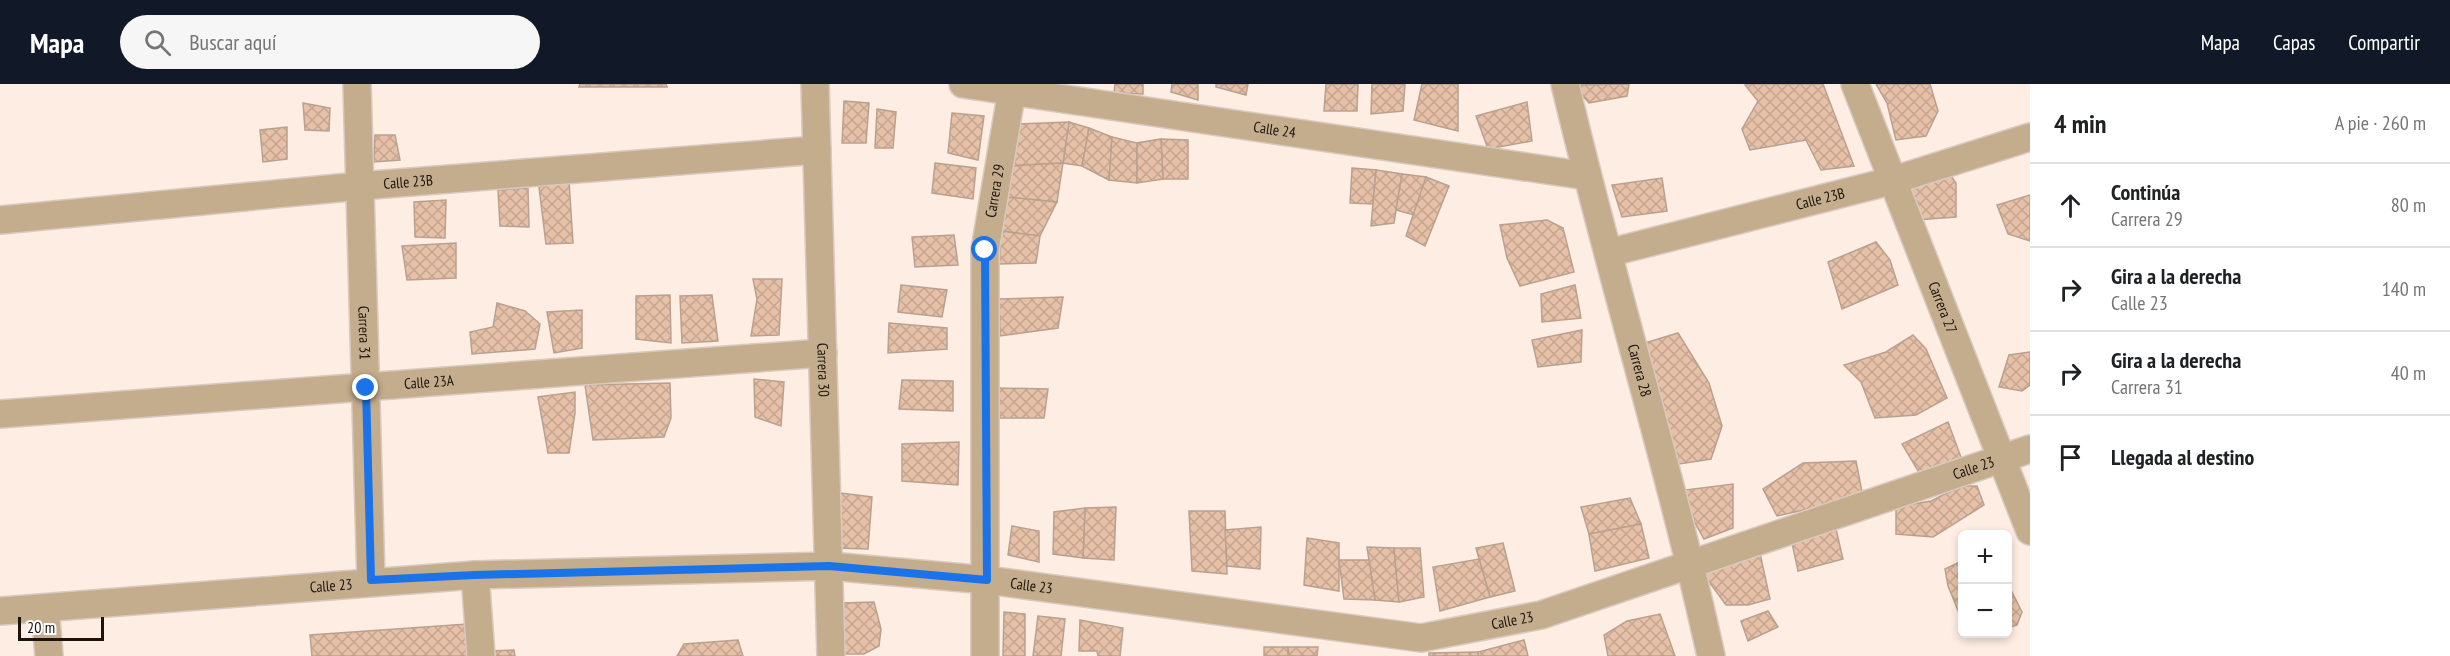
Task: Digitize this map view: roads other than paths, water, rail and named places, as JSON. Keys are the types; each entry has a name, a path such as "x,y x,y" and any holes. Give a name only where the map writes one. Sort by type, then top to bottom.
{"street":[{"name":"Carrera 31","path":"357,84 371,580"},
{"name":"Carrera 30","path":"815,84 831,656"},
{"name":"Calle 24","path":"963,84 1013,88 1587,176"},
{"name":"Carrera 28","path":"1565,84 1587,176 1691,566 1711,656"},
{"name":"Carrera 27","path":"1855,84 1890,181 2030,531"},
{"name":"Carrera 29","path":"985,656 987,580 985,250 1013,88"},
{"name":"Calle 23B","path":"1608,254 1890,181 2030,137"},
{"name":"Calle 23B","path":"0,220 360,186 817,150"},
{"name":"Calle 23A","path":"0,414 823,353"},
{"name":"Calle 23","path":"0,611 371,580 475,575 829,566 987,580 1422,647 1541,615 1691,566 2030,448"},
{"path":"475,575 481,656"},
{"path":"45,608 49,656"}]}
